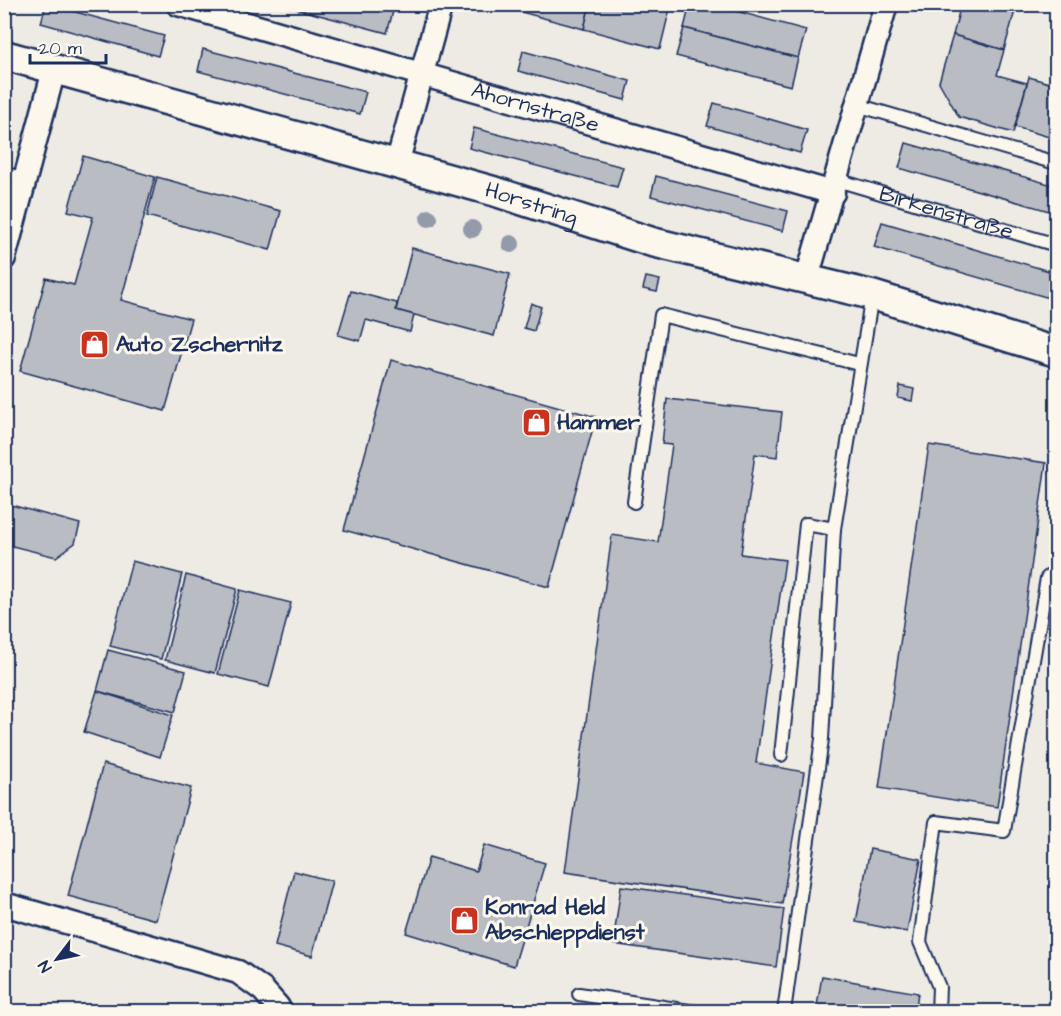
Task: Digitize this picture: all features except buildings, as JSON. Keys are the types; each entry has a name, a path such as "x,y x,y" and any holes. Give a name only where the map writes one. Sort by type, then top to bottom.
{"street":[{"path":"397,164 441,4"},
{"path":"807,278 886,4"},
{"name":"Ahornstraße","path":"187,7 650,139"},
{"name":"Horstring","path":"4,55 397,164 652,242 872,295 1056,351"},
{"path":"4,258 15,177 54,70"},
{"name":"Birkenstraße","path":"650,139 835,186"},
{"path":"4,904 238,972 263,990 278,1007"}],"lane":[{"path":"857,105 1056,163"},
{"name":"Birkenstraße","path":"835,186 1056,245"},
{"path":"784,1011 822,739 834,529 872,295"},
{"path":"634,502 661,315 860,364"},
{"path":"781,755 806,524 834,529"},
{"path":"938,1011 939,987 920,942 936,822 1004,831 1047,578 1056,571"},
{"path":"579,994 696,1011"}],"place":[{"name":"Auto Zschernitz","path":"95,344"},
{"name":"Hammer","path":"536,422"},
{"name":"Konrad Held Abschleppdienst","path":"464,920"}]}
